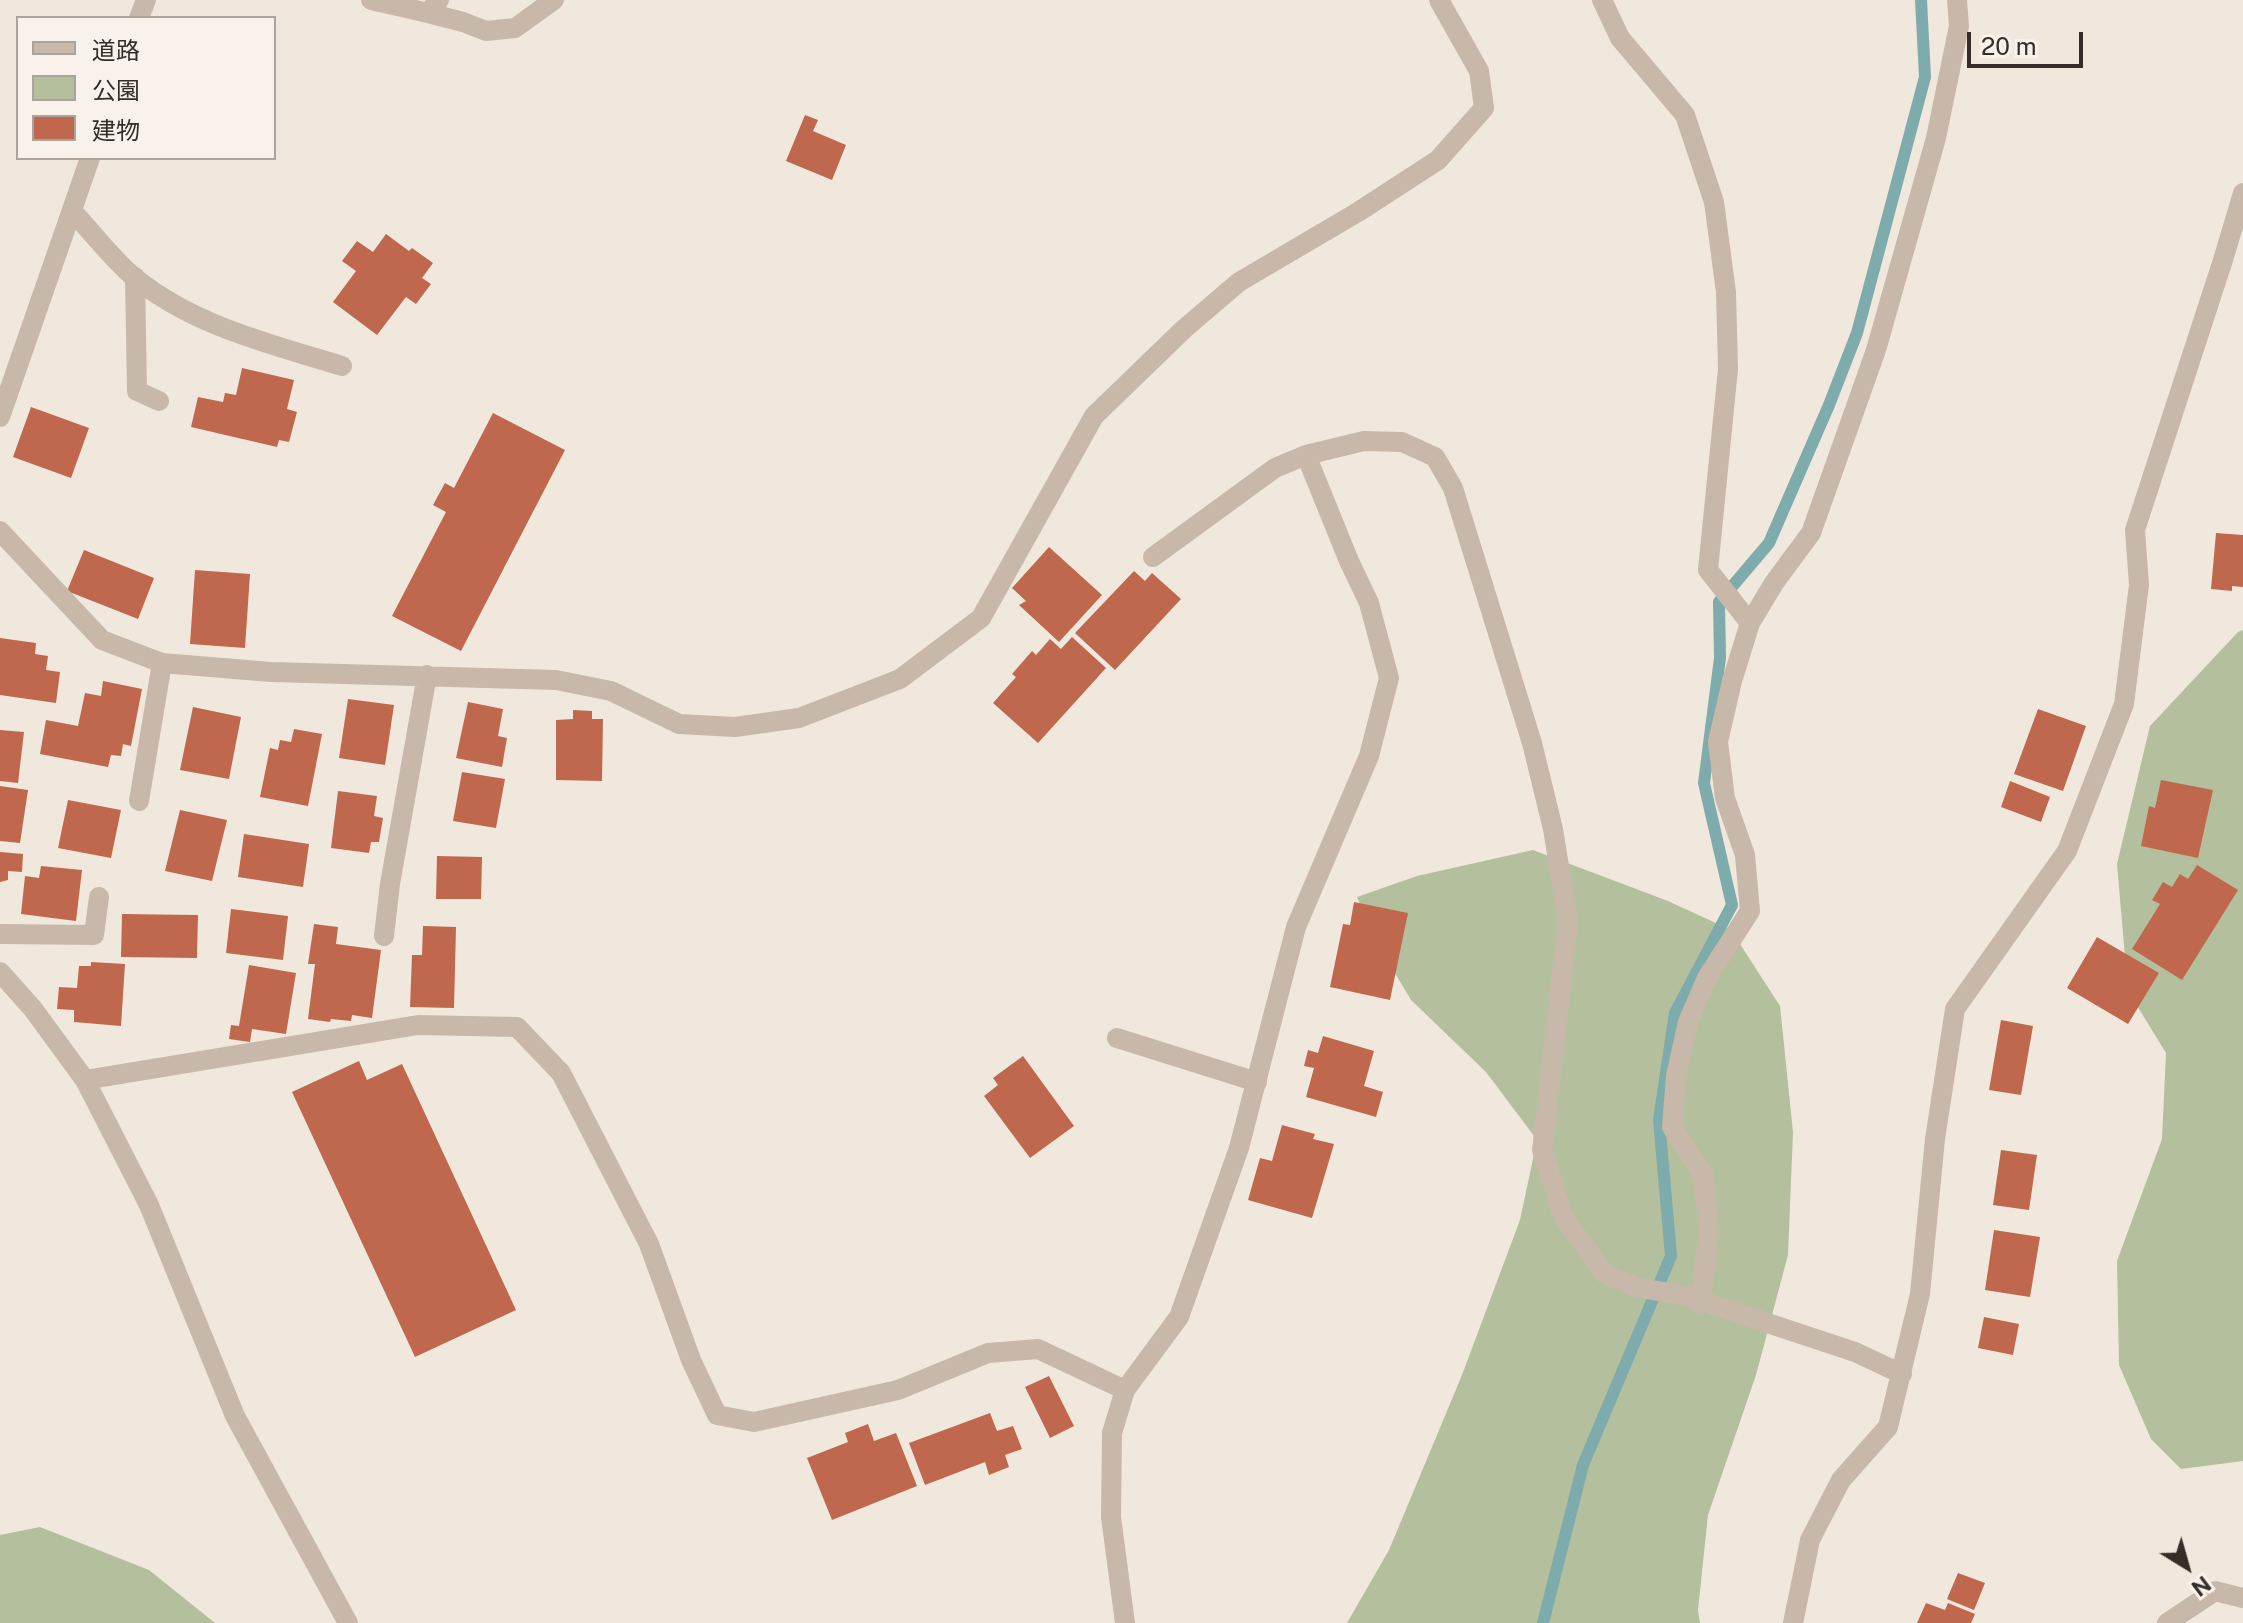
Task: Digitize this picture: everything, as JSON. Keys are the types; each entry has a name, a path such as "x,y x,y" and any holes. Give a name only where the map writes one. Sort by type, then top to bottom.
{"street":[{"path":"371,0 433,6 486,31 515,28 554,0"},
{"path":"0,531 102,640 162,663 271,672 556,680 611,691 679,724 735,727 799,718 900,679 981,618 1094,416 1184,329 1239,282 1358,212 1438,160 1484,108 1479,71 1439,0"},
{"path":"1602,0 1620,38 1685,115 1714,202 1726,292 1728,369 1708,570 1746,618"},
{"path":"1693,1300 1709,1232 1703,1174 1672,1127 1676,1076 1688,1022 1707,978 1750,911 1745,855 1725,798 1718,742 1746,618 1811,533 1876,350 1936,138 1959,26 1957,0"},
{"path":"0,417 89,160"},
{"path":"1793,1623 1810,1540 1841,1480 1888,1427 1902,1374 1920,1294 1935,1139 1955,1009 2067,851 2124,704 2139,585 2135,530 2243,193"},
{"path":"72,211 135,277 189,314 342,366"},
{"path":"135,277 137,391 159,401"},
{"path":"1153,557 1275,468 1306,455 1364,441 1402,442 1435,457 1453,488 1532,743 1553,829 1568,921 1542,1150 1564,1218 1605,1274 1636,1287 1693,1300 1855,1352 1902,1374"},
{"path":"1125,1623 1111,1517 1112,1433 1125,1390 1179,1317 1239,1148 1296,927 1369,756 1389,678 1369,603 1306,455"},
{"path":"139,801 162,663"},
{"path":"384,936 390,884 427,675"},
{"path":"0,934 94,935 99,897"},
{"path":"0,972 33,1009 85,1080 149,1205 235,1416 348,1623"},
{"path":"85,1080 418,1025 517,1027 561,1073 649,1244 691,1360 717,1415 754,1422 898,1390 988,1353 1038,1349 1125,1390"},
{"path":"1117,1038 1257,1082"},
{"path":"2167,1623 2215,1591 2243,1598"}],"green space":[{"path":"2243,630 2243,1461 2181,1469 2151,1439 2119,1365 2117,1261 2162,1139 2166,1053 2128,991 2117,864 2150,726"},
{"path":"1533,850 1668,901 1731,930 1780,1006 1793,1132 1788,1255 1756,1375 1708,1515 1698,1610 1700,1623 1347,1623 1389,1550 1462,1375 1520,1220 1537,1140 1486,1072 1411,1000 1380,948 1357,897 1417,876"},
{"path":"40,1527 149,1570 215,1623 0,1623 0,1535"}],"building":[{"path":"805,115 818,120 813,131 846,145 832,180 786,161"},
{"path":"386,234 433,263 422,278 431,284 416,304 406,297 377,335 333,302 356,271 342,261 357,241 373,252"},
{"path":"242,368 294,380 287,409 297,412 289,442 279,440 277,447 191,427 198,397 223,402 225,393 236,395"},
{"path":"31,407 89,428 71,478 13,457"},
{"path":"493,413 565,450 461,651 392,616 446,512 433,505 445,483 454,488"},
{"path":"2216,533 2243,535 2243,587 2232,586 2232,591 2211,589"},
{"path":"1049,547 1102,595 1059,642 1019,605 1026,601 1012,588"},
{"path":"84,550 154,578 138,619 67,591"},
{"path":"195,570 250,574 245,648 190,644"},
{"path":"1134,571 1145,581 1152,573 1181,599 1115,670 1075,633"},
{"path":"1072,637 1106,668 1038,743 993,703 1016,677 1012,674 1032,651 1036,655 1050,639 1061,649"},
{"path":"0,638 36,643 35,654 48,656 46,670 60,672 56,703 0,695"},
{"path":"103,681 142,689 131,746 123,744 121,756 111,755 108,767 40,754 46,720 78,726 85,693 101,696"},
{"path":"348,699 394,705 385,765 339,758"},
{"path":"468,702 503,709 498,736 507,738 502,767 456,758"},
{"path":"193,707 241,717 229,779 180,770"},
{"path":"2038,709 2086,726 2063,791 2014,774"},
{"path":"573,710 592,711 592,719 603,719 602,781 556,780 556,720 573,719"},
{"path":"294,729 322,734 308,806 260,797 270,748 278,750 280,740 291,742"},
{"path":"0,730 24,732 18,783 0,781"},
{"path":"462,772 505,779 496,828 453,821"},
{"path":"2161,780 2213,790 2198,858 2141,846 2149,806 2155,808"},
{"path":"2010,781 2050,797 2041,822 2001,807"},
{"path":"0,786 28,790 20,843 0,841"},
{"path":"338,791 377,796 374,816 383,818 379,842 371,842 369,853 331,848"},
{"path":"68,800 121,810 111,858 58,848"},
{"path":"180,810 227,820 212,881 165,871"},
{"path":"244,834 309,844 303,887 238,877"},
{"path":"0,852 23,854 22,872 8,871 8,880 0,882"},
{"path":"437,856 482,857 481,899 436,899"},
{"path":"2197,865 2238,890 2182,980 2132,949 2160,904 2152,900 2163,882 2172,887 2180,874 2188,879"},
{"path":"41,866 82,870 76,921 21,914 25,876 39,878"},
{"path":"1354,902 1408,913 1390,1000 1330,987 1343,924 1350,925"},
{"path":"231,909 288,916 283,960 226,953"},
{"path":"122,914 198,915 197,958 121,957"},
{"path":"314,924 338,927 336,944 381,950 372,1018 352,1015 351,1021 331,1019 330,1022 308,1019 315,964 308,964"},
{"path":"423,926 456,927 454,1008 410,1007 412,955 422,955"},
{"path":"2097,937 2159,973 2128,1024 2067,988"},
{"path":"91,962 125,964 121,1026 74,1022 74,1010 57,1009 59,987 77,988 79,966 91,966"},
{"path":"249,965 296,973 286,1034 252,1029 250,1042 229,1039 231,1025 239,1026"},
{"path":"2001,1020 2033,1026 2021,1095 1989,1090"},
{"path":"1323,1036 1374,1051 1364,1086 1383,1092 1376,1117 1306,1097 1314,1068 1304,1066 1308,1050 1318,1053"},
{"path":"1023,1056 1074,1126 1030,1158 984,1096 998,1085 993,1078"},
{"path":"359,1061 367,1080 402,1064 516,1310 415,1357 292,1092"},
{"path":"1282,1125 1315,1134 1313,1139 1334,1144 1312,1218 1248,1200 1260,1158 1272,1161"},
{"path":"2001,1150 2037,1155 2029,1210 1993,1205"},
{"path":"1994,1230 2040,1237 2030,1297 1985,1290"},
{"path":"1984,1317 2019,1324 2013,1355 1978,1348"},
{"path":"1049,1376 1074,1426 1050,1438 1025,1387"},
{"path":"990,1413 997,1431 1013,1426 1022,1449 1005,1455 1009,1467 989,1475 985,1462 925,1485 909,1443"},
{"path":"868,1424 874,1441 896,1433 917,1486 832,1520 807,1458 848,1442 845,1433"},
{"path":"1958,1573 1985,1583 1974,1610 1947,1599"},
{"path":"1926,1603 1945,1610 1948,1603 1975,1614 1971,1623 1917,1623"}],"waterway":[{"path":"1543,1623 1583,1465 1671,1256 1659,1120 1675,1013 1732,905 1704,783 1720,658 1719,602 1769,543 1857,333 1925,77 1921,0"}]}
